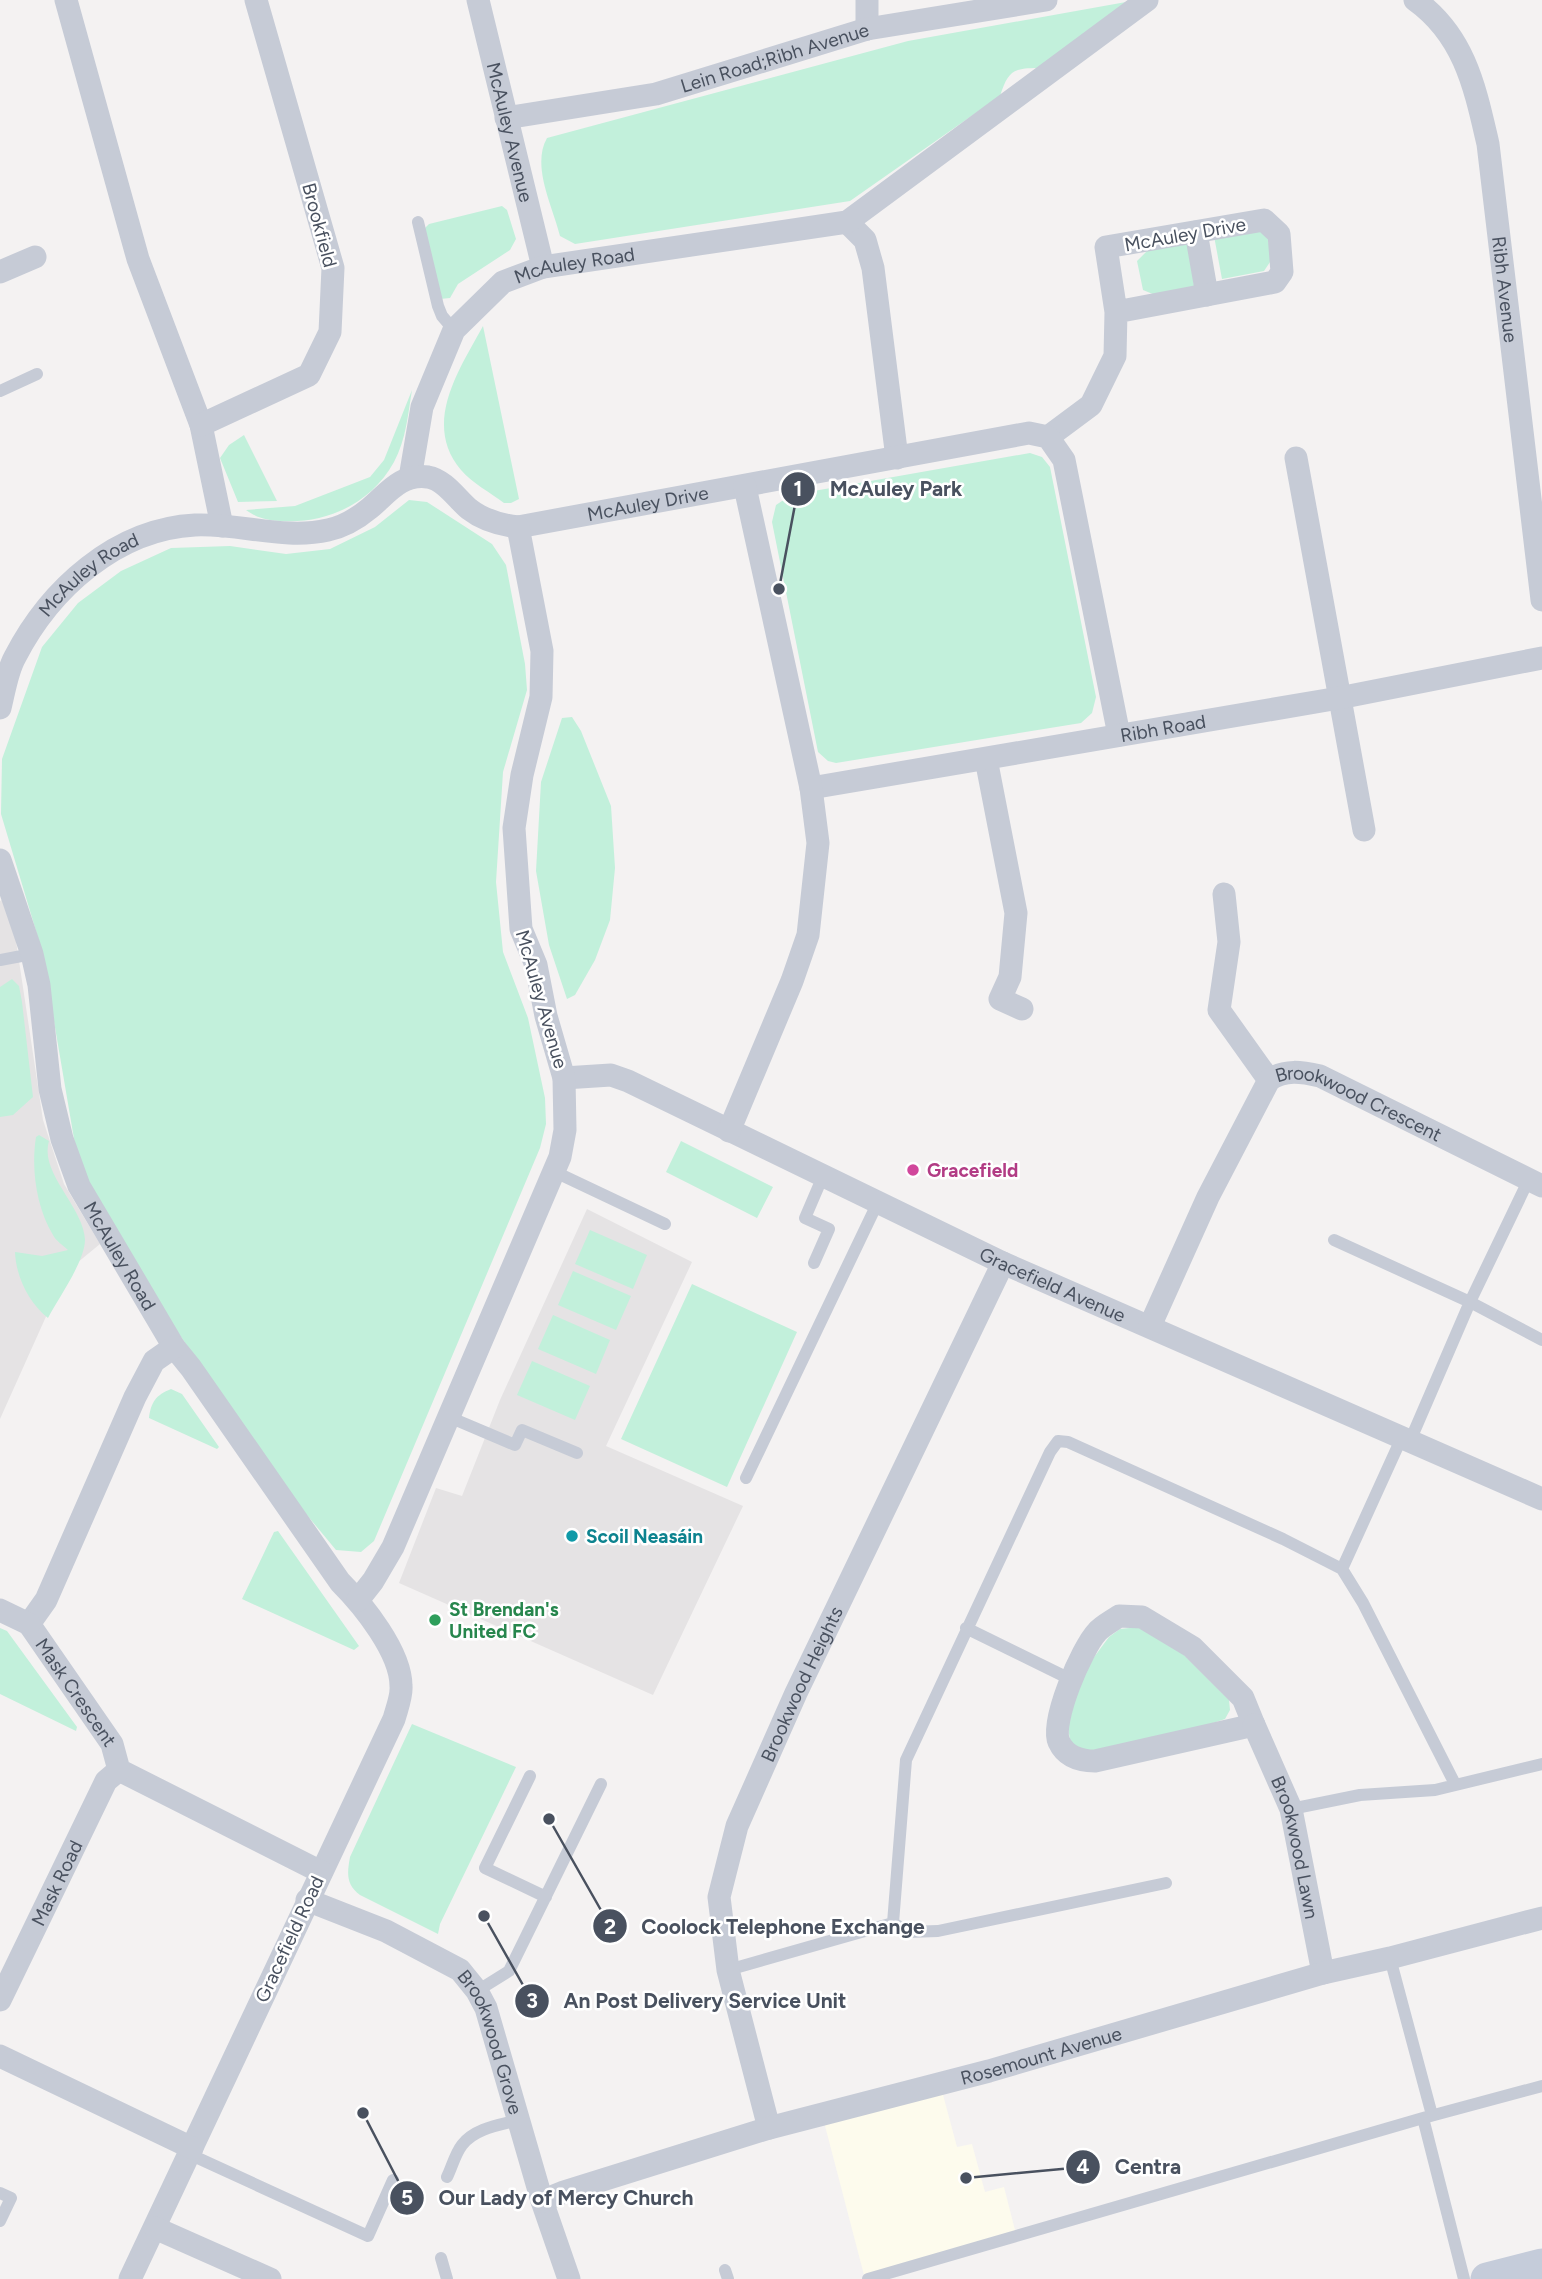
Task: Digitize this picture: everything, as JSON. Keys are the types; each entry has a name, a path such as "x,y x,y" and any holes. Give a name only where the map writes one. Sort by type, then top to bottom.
{"main road":[{"path":"1487,2279 1542,2265"}],"street":[{"path":"66,0 138,259 201,425 222,526"},
{"name":"Brookfield","path":"201,425 309,375 330,332 333,268 256,0"},
{"name":"McAuley Avenue","path":"478,0 542,267"},
{"path":"867,0 867,29"},
{"name":"Lein Road;Ribh Avenue","path":"506,118 656,94 867,29 1046,0"},
{"name":"McAuley Road","path":"0,708 7,653 69,583 97,559 158,531 195,525 276,532 306,533 329,530 350,522 370,508 393,485 410,478 422,407 454,330 503,282 542,267 847,222 1147,0"},
{"name":"Ribh Avenue","path":"1415,0 1426,8 1454,39 1475,88 1488,144 1542,600"},
{"name":"McAuley Drive","path":"410,478 429,477 455,494 469,509 499,524 518,527 1030,433 1048,437 1091,405 1115,356 1116,312 1106,247 1264,220 1279,234 1282,272 1275,282 1116,312"},
{"path":"847,222 865,240 873,268 897,458"},
{"path":"1196,232 1207,295"},
{"path":"0,272 35,257"},
{"path":"1048,437 1064,460 1119,735"},
{"path":"1296,458 1364,830"},
{"path":"729,1131 792,981 808,935 818,843 811,788 745,486"},
{"name":"McAuley Avenue","path":"358,1600 393,1548 560,1157 565,1130 564,1078 545,1016 536,965 521,929 514,828 522,775 541,697 542,651 518,527"},
{"name":"Ribh Road","path":"811,788 1339,698 1542,658"},
{"path":"986,759 1016,914 1010,976 1000,999 1022,1009"},
{"name":"McAuley Road","path":"0,860 32,954 39,985 51,1088 62,1139 79,1186 174,1347 340,1581 358,1600"},
{"path":"1224,894 1228,942 1219,1010 1269,1080"},
{"name":"Brookwood Crescent","path":"1150,1326 1208,1197 1269,1080 1276,1075 1298,1071 1320,1076 1536,1182"},
{"name":"Gracefield Avenue","path":"564,1078 611,1074 628,1081 1003,1263 1542,1499"},
{"name":"Brookwood Heights","path":"769,2128 728,1970 719,1897 737,1826 806,1673 1003,1263"},
{"name":"Mask Crescent","path":"174,1347 154,1361 135,1397 46,1600 29,1624 112,1744 118,1770 321,1872"},
{"name":"Gracefield Road","path":"130,2279 394,1718 402,1686 397,1662 358,1600"},
{"path":"0,1610 29,1624"},
{"name":"Brookwood Lawn","path":"1254,1725 1095,1761 1082,1761 1071,1757 1058,1741 1058,1720 1072,1680 1097,1631 1119,1616 1142,1617 1192,1647 1242,1698 1254,1725 1291,1810 1322,1973"},
{"name":"Mask Road","path":"0,2000 106,1781 118,1770"},
{"name":"Brookwood Grove","path":"307,1900 387,1931 425,1950 460,1970 477,1992 486,2008 542,2202 569,2279"},
{"name":"Rosemount Avenue","path":"542,2202 564,2192 769,2128 989,2071 1322,1973 1390,1958 1542,1917"},
{"path":"0,2056 190,2151"},
{"path":"155,2228 270,2279"}],"lane":[{"path":"418,222 438,306 442,316 454,330"},
{"path":"0,391 37,374"},
{"path":"0,960 32,954"},
{"path":"554,1171 665,1224"},
{"path":"814,1263 829,1230 805,1218 823,1176"},
{"path":"1342,1569 1470,1302 1536,1182"},
{"path":"746,1478 877,1202"},
{"path":"1334,1240 1470,1302 1542,1340"},
{"path":"449,1417 515,1445 522,1430 577,1452"},
{"path":"893,1923 906,1760 966,1629 1058,1441 1069,1442 1270,1533 1342,1569 1363,1603 1455,1784"},
{"path":"966,1629 1072,1680"},
{"path":"1291,1810 1360,1796 1435,1790 1542,1763"},
{"path":"530,1776 485,1868 546,1897"},
{"path":"477,1992 509,1971 601,1784"},
{"path":"728,1970 893,1923 908,1932 938,1931 1166,1883"},
{"path":"1390,1958 1464,2279"},
{"path":"868,2279 1428,2117 1542,2087"},
{"path":"447,2177 462,2145 472,2136 486,2128 519,2120"},
{"path":"190,2151 368,2236 393,2180"},
{"path":"0,2193 11,2198 0,2221"},
{"path":"441,2258 447,2279"}],"shaded area":[{"path":"2,900 16,941 43,1120 64,1184 100,1244 66,1272 0,1419 0,901"},
{"path":"587,1209 692,1262 606,1446 743,1506 653,1695 399,1583 436,1488 462,1496 500,1400"},
{"path":"942,2091 957,2147 972,2144 985,2192 1004,2187 1016,2234 864,2275 824,2122"}],"green space":[{"path":"1126,2 1038,68 1012,73 1000,96 850,201 575,244 560,236 542,174 541,161 547,138 908,41"},
{"path":"502,206 507,210 516,239 510,250 458,284 450,298 440,299 425,228 429,224"},
{"path":"1258,228 1267,235 1272,259 1264,271 1222,279 1214,236"},
{"path":"1187,241 1195,291 1160,297 1143,290 1137,261 1151,247"},
{"path":"483,326 519,499 511,503 504,503 465,475 450,452 445,434 444,416 448,397"},
{"path":"412,390 398,454 384,477 360,500 330,515 298,521 267,519 246,510 295,506 370,477 384,460"},
{"path":"244,435 277,501 238,502 220,458 229,445"},
{"path":"1030,453 1042,457 1050,467 1096,697 1092,713 1081,723 836,763 828,761 818,752 772,522 776,505 791,495"},
{"path":"409,500 427,502 492,544 506,565 525,664 527,690 503,772 496,882 503,952 528,1018 545,1098 546,1124 540,1148 374,1541 361,1552 336,1550 287,1491 177,1331 79,1168 42,951 1,814 2,759 42,647 78,603 121,571 171,548 230,546 286,554 330,549 375,527"},
{"path":"572,717 581,731 611,806 615,868 610,920 595,960 575,995 567,999 549,945 536,871 541,782 562,718"},
{"path":"12,979 19,986 22,1002 33,1097 13,1115 0,1117 0,987"},
{"path":"39,1135 49,1141 50,1165 78,1215 85,1240 76,1269 48,1318 35,1305 25,1289 15,1252 42,1256 68,1250 53,1235 42,1212 34,1161 36,1137"},
{"path":"681,1141 773,1187 757,1218 666,1172"},
{"path":"590,1230 647,1255 633,1289 575,1264"},
{"path":"573,1271 631,1296 616,1330 558,1305"},
{"path":"692,1284 797,1332 727,1487 621,1439"},
{"path":"553,1315 610,1340 596,1374 538,1349"},
{"path":"532,1361 590,1386 575,1420 517,1395"},
{"path":"171,1389 182,1394 219,1447 217,1449 149,1418 155,1400"},
{"path":"278,1531 359,1646 354,1650 242,1599 274,1532"},
{"path":"1138,1627 1183,1654 1229,1700 1230,1710 1225,1719 1177,1735 1086,1756 1071,1746 1066,1715 1077,1680 1109,1637 1120,1629"},
{"path":"0,1628 7,1631 77,1727 76,1731 0,1694"},
{"path":"412,1724 516,1767 440,1924 438,1934 360,1895 352,1887 349,1878 350,1857"}],"place":[{"name":"McAuley Park","path":"779,589"},
{"name":"Gracefield","path":"913,1170"},
{"name":"Scoil Neasáin","path":"572,1536"},
{"name":"St Brendan's United FC","path":"435,1620"},
{"name":"Coolock Telephone Exchange","path":"549,1819"},
{"name":"An Post Delivery Service Unit","path":"484,1916"},
{"name":"Our Lady of Mercy Church","path":"363,2113"},
{"name":"Centra","path":"966,2178"}]}
